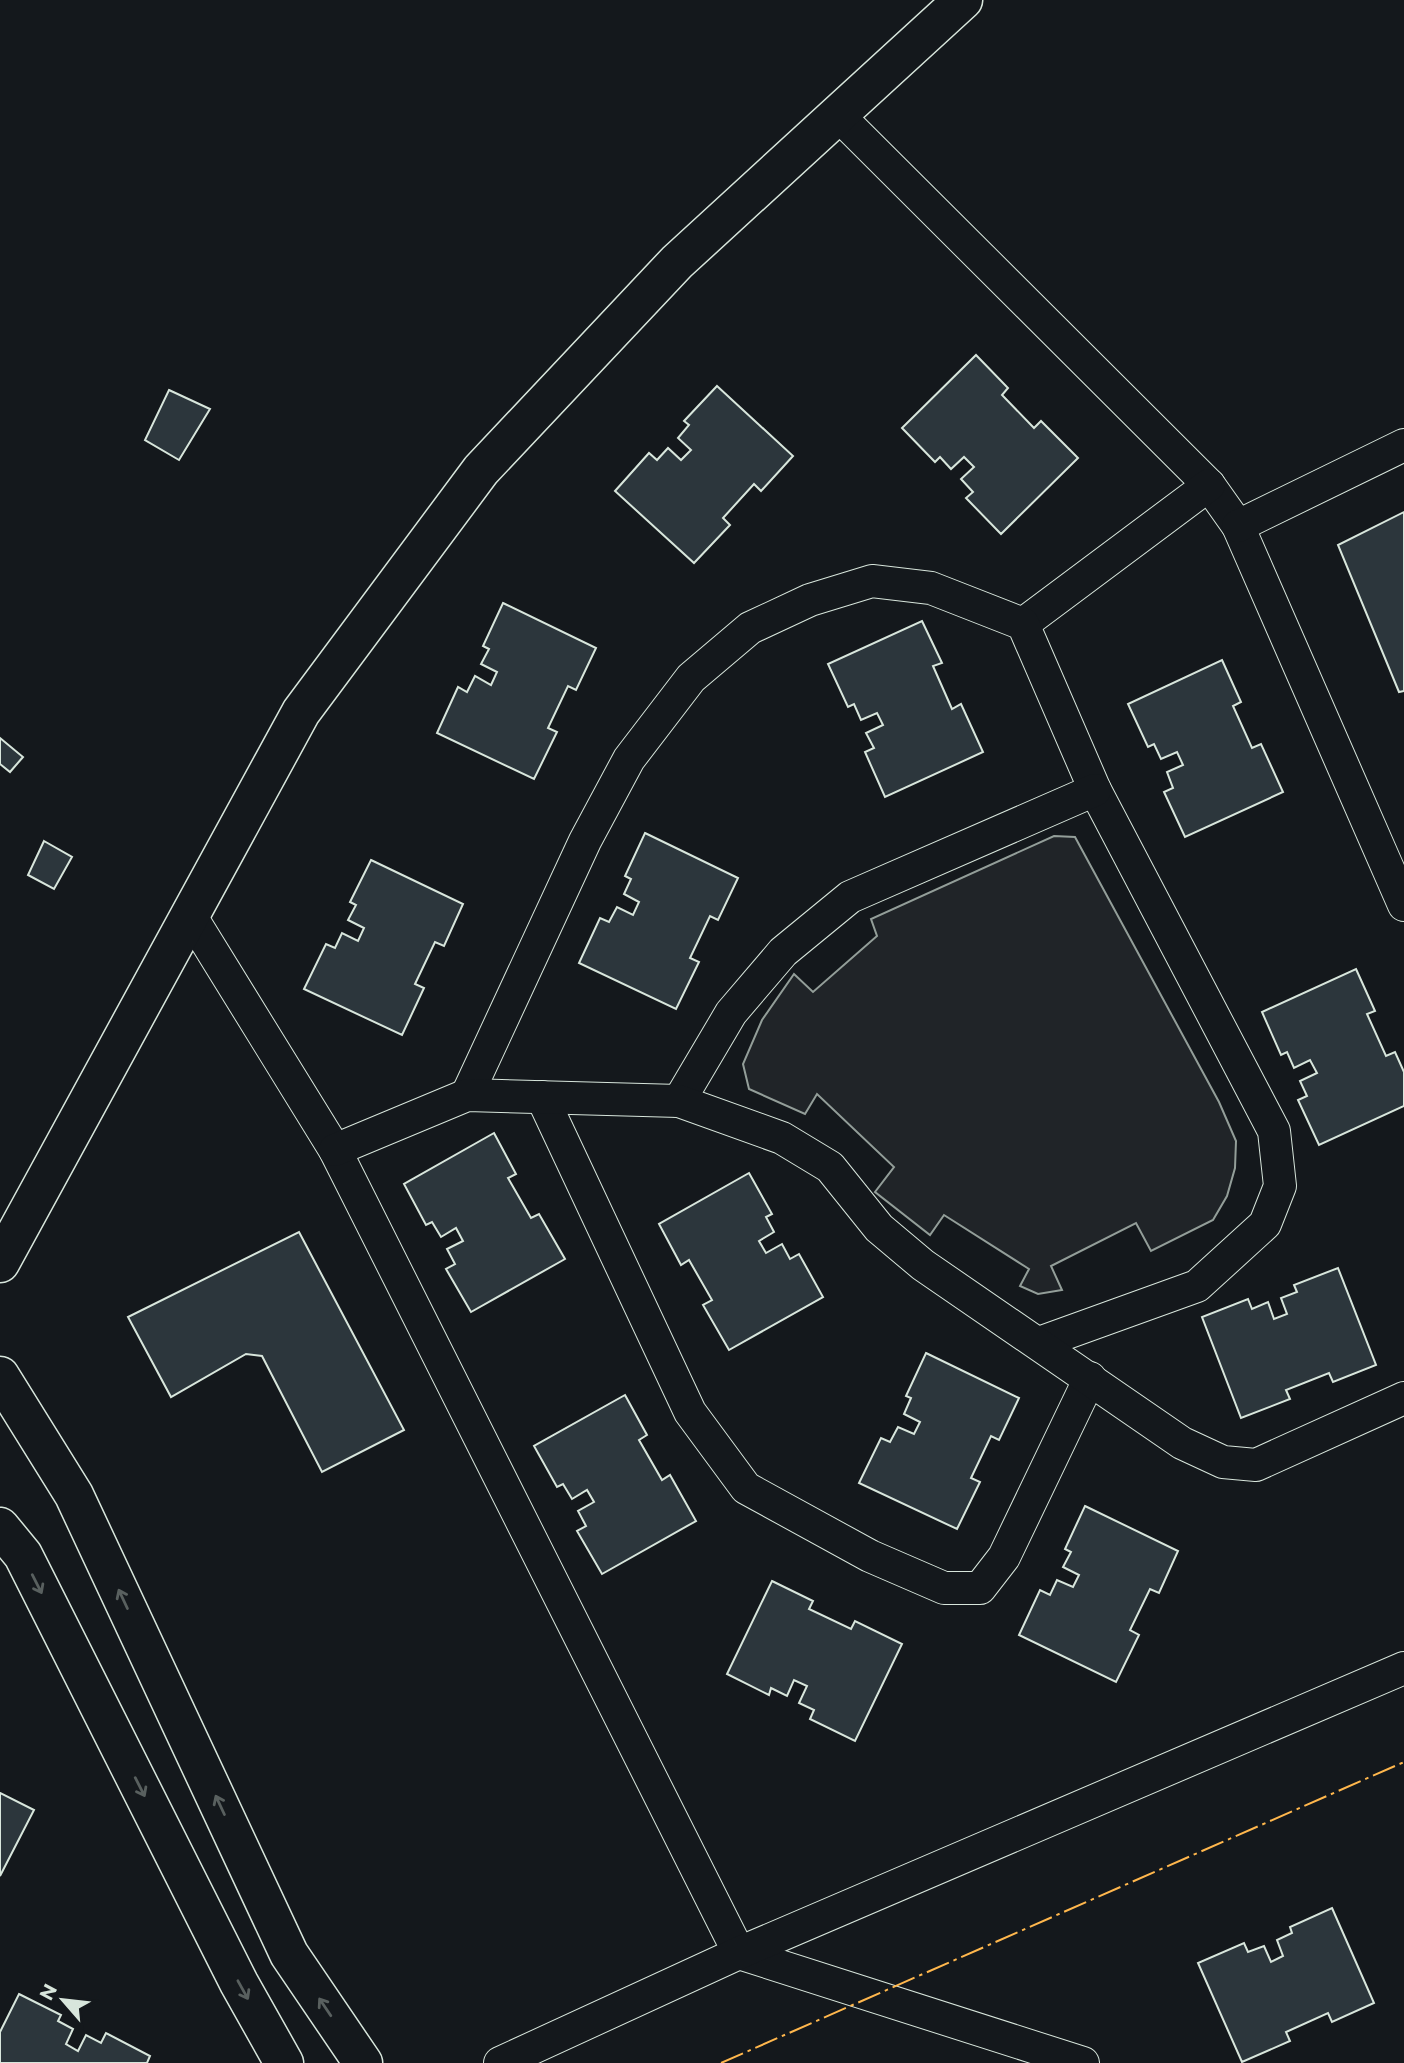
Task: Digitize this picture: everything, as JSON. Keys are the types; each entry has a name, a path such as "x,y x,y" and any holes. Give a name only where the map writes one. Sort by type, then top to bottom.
{"main road":[{"path":"0,1263 301,712 481,470 677,262 963,0"},
{"path":"0,1376 74,1494 289,1954 363,2063"},
{"path":"0,1527 23,1555 239,1983 284,2063"}],"street":[{"path":"838,115 1209,485 1238,526 1404,905"},
{"path":"1238,526 1404,445"},
{"path":"1023,624 1209,485"},
{"path":"467,1095 585,841 629,759 691,678 750,628 810,600 872,581 930,588 1023,624 1095,790 1274,1131 1280,1186 1265,1224 1197,1286 1039,1343"},
{"path":"679,1101 731,1013 783,952 850,897 1095,790"},
{"path":"190,915 335,1150 739,1953 1083,2063"},
{"path":"335,1150 467,1095 679,1101 782,1138 830,1167 879,1228 923,1265 1182,1443 1223,1462 1256,1465 1404,1398"},
{"path":"542,1097 690,1412 746,1488 870,1556 944,1588 980,1588 1004,1557 1090,1378"},
{"path":"500,2063 739,1953 1404,1668"}],"shaded area":[{"path":"1054,836 1075,837 1219,1102 1236,1141 1235,1168 1227,1196 1213,1220 1151,1251 1136,1223 1051,1266 1062,1290 1038,1294 1020,1286 1029,1269 944,1215 930,1235 875,1192 894,1167 817,1094 805,1114 749,1089 743,1064 762,1020 794,974 813,992 877,936 871,919"}],"building":[{"path":"976,355 1008,388 1002,395 1034,428 1041,421 1078,458 1001,534 966,498 973,492 961,479 974,467 964,457 951,469 940,457 935,462 902,428"},
{"path":"717,386 793,456 761,491 754,484 723,518 730,525 694,563 615,491 649,453 657,460 668,448 681,460 691,450 678,438 689,425 684,421"},
{"path":"169,390 210,409 179,460 145,440"},
{"path":"1404,512 1404,691 1399,692 1338,545"},
{"path":"503,603 596,648 576,690 568,686 548,728 557,732 534,779 437,733 458,687 467,692 475,676 491,685 497,672 481,664 489,649 483,646"},
{"path":"922,621 942,663 933,666 952,709 961,704 983,752 885,797 865,752 874,748 866,733 883,725 877,713 861,720 854,704 848,707 828,664"},
{"path":"1222,660 1241,702 1233,706 1252,748 1261,744 1283,792 1185,837 1164,792 1173,788 1167,772 1183,765 1177,752 1161,759 1154,744 1148,747 1128,704"},
{"path":"0,738 23,757 10,772 0,764"},
{"path":"645,833 738,878 718,920 710,916 690,958 699,962 676,1009 579,963 600,918 609,922 617,907 633,915 639,902 624,894 631,879 625,876"},
{"path":"44,841 72,857 54,889 28,875"},
{"path":"371,860 463,904 444,946 435,942 415,984 424,988 402,1035 304,989 326,944 335,948 342,933 358,941 364,928 348,920 356,905 350,902"},
{"path":"1356,969 1375,1011 1367,1014 1386,1056 1395,1052 1404,1072 1404,1106 1319,1145 1298,1100 1307,1096 1300,1081 1317,1073 1310,1060 1294,1068 1287,1052 1281,1055 1262,1012"},
{"path":"494,1133 516,1174 508,1178 531,1218 539,1214 565,1259 471,1312 446,1269 455,1264 447,1249 463,1241 456,1228 441,1237 432,1222 426,1225 404,1184"},
{"path":"749,1173 772,1214 766,1217 774,1232 759,1241 766,1253 782,1244 790,1259 799,1254 823,1297 729,1350 703,1305 712,1300 689,1260 681,1265 659,1224"},
{"path":"299,1232 404,1430 322,1472 262,1356 246,1354 171,1397 128,1317"},
{"path":"1338,1268 1376,1365 1333,1382 1329,1373 1286,1390 1290,1399 1241,1418 1202,1317 1248,1299 1252,1309 1268,1302 1274,1319 1287,1314 1281,1298 1297,1292 1294,1285"},
{"path":"926,1353 1019,1398 999,1440 991,1436 971,1478 980,1482 957,1529 859,1483 881,1438 890,1442 898,1427 914,1434 920,1422 904,1414 911,1398 906,1396"},
{"path":"625,1395 647,1435 639,1440 662,1480 670,1475 696,1521 602,1574 577,1531 586,1526 578,1511 594,1502 587,1490 572,1499 563,1484 557,1487 534,1446"},
{"path":"1085,1506 1178,1551 1159,1593 1150,1589 1130,1630 1139,1635 1116,1682 1019,1635 1040,1590 1050,1595 1057,1580 1073,1587 1079,1575 1063,1567 1071,1552 1065,1549"},
{"path":"772,1581 813,1601 809,1609 851,1629 855,1621 902,1644 855,1741 810,1719 814,1710 799,1703 807,1686 794,1680 787,1696 771,1688 769,1695 727,1674"},
{"path":"0,1793 34,1810 0,1876"},
{"path":"1332,1908 1374,2003 1332,2022 1328,2013 1286,2032 1290,2041 1242,2062 1198,1963 1244,1943 1248,1952 1264,1946 1271,1962 1283,1956 1277,1940 1292,1933 1290,1927"},
{"path":"19,1994 61,2015 58,2021 73,2029 66,2044 78,2051 86,2035 101,2043 106,2033 150,2056 147,2063 0,2063 0,2032"}],"power":[{"path":"721,2063 1404,1762"}]}
